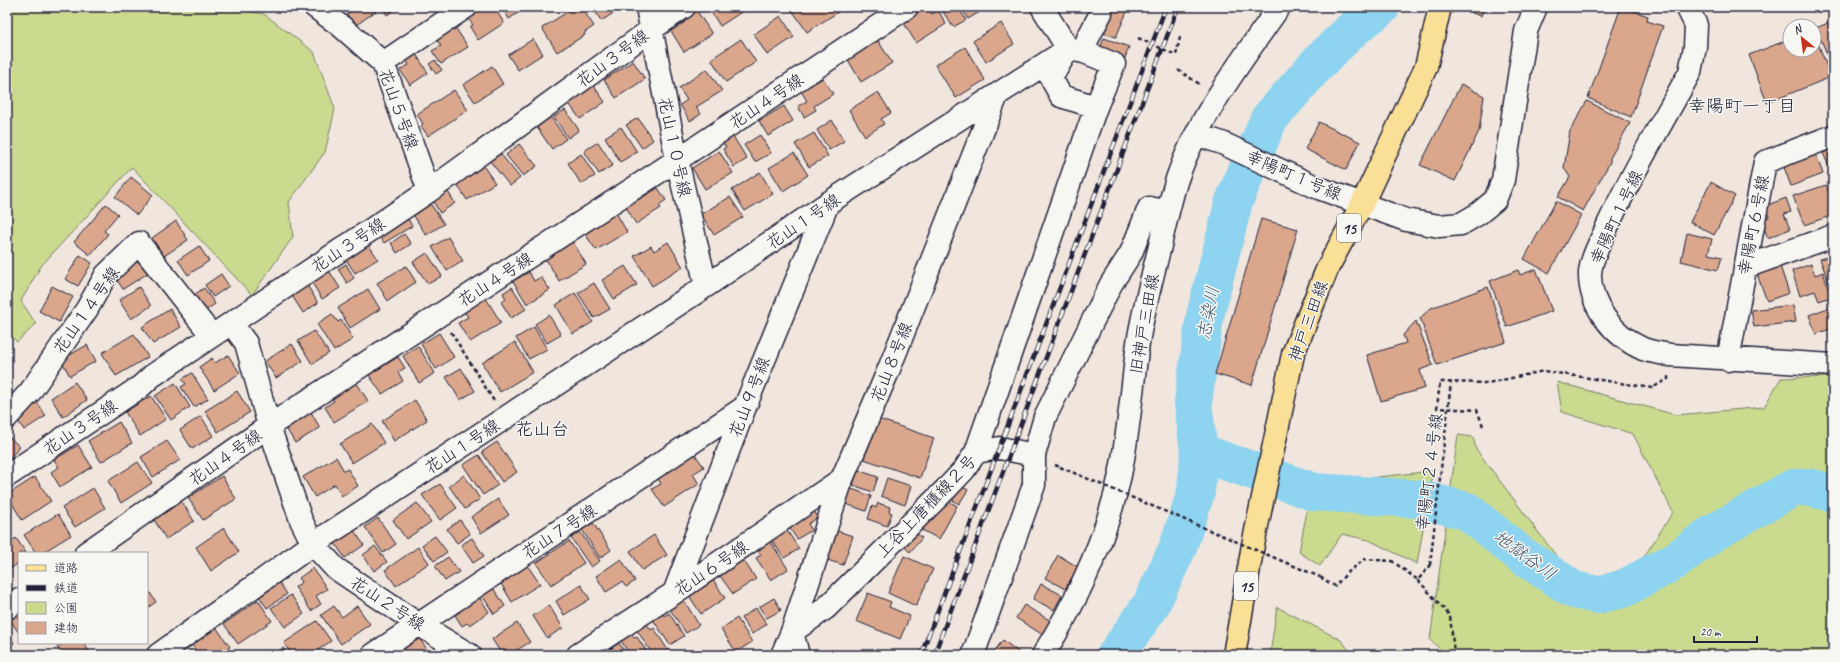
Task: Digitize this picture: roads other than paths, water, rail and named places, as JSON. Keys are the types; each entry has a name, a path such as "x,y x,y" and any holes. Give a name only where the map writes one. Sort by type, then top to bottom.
{"main road":[{"name":"神戸三田線","path":"1234,655 1258,518 1294,354 1328,267 1362,204 1426,67 1440,7"}],"street":[{"name":"花山５号線","path":"316,7 342,27 383,63 429,191"},
{"path":"383,63 466,7"},
{"name":"花山１０号線","path":"647,7 677,160 706,286"},
{"name":"花山３号線","path":"7,476 140,387 152,376 429,191 684,7"},
{"name":"花山４号線","path":"87,552 269,426 677,160 907,7"},
{"path":"976,452 1096,107 1114,64 1076,50 1042,7"},
{"name":"旧神戸三田線","path":"1043,655 1081,590 1098,549 1112,506 1126,442 1139,340 1150,286 1168,212 1183,164 1218,96 1278,7"},
{"name":"幸陽町１号線","path":"1198,135 1222,143 1316,187 1406,220 1439,226 1461,224 1478,214 1495,200 1503,180 1526,31 1536,7"},
{"name":"幸陽町１号線","path":"1687,7 1696,25 1690,72 1615,209 1598,246 1590,272 1592,292 1599,310 1613,328 1643,349 1670,355 1728,360 1833,365"},
{"path":"1096,107 1061,96 1051,78 1088,38 1100,13"},
{"name":"花山１号線","path":"158,655 313,544 706,286 828,204 996,95 1076,50"},
{"name":"花山８号線","path":"792,632 842,479 892,361 996,95"},
{"name":"幸陽町６号線","path":"1728,360 1765,162 1833,136"},
{"name":"花山９号線","path":"674,593 744,408 828,204"},
{"path":"973,655 1034,485 1034,455 1045,417 1111,284 1131,253 1150,208 1168,212"},
{"path":"1745,266 1833,236"},
{"name":"花山１４号線","path":"7,417 30,392 87,309 106,275 139,243 212,336"},
{"name":"花山２号線","path":"231,323 246,343 269,426 301,520 313,544 335,568 418,624 470,655"},
{"name":"花山７号線","path":"373,655 744,408"},
{"name":"上谷上唐櫃線２号","path":"792,632 826,608 960,474 976,452 1000,448 1034,455"},
{"name":"花山６号線","path":"578,655 674,593 842,479"},
{"path":"7,608 18,600"},
{"path":"782,655 792,632"},
{"path":"792,632 798,655"}],"waterway":[{"name":"志染川","path":"1116,655 1151,605 1178,547 1196,492 1199,452 1193,402 1205,316 1234,201 1269,119 1318,63 1354,28 1381,7"},
{"name":"地獄谷川","path":"1199,452 1314,492 1419,499 1467,511 1520,554 1574,590 1597,595 1623,589 1675,561 1713,533 1793,488 1808,487 1833,493"}],"railway":[{"path":"921,655 1166,7"},
{"path":"934,655 1178,7"}],"district":[{"name":"幸陽町一丁目","path":"1742,106"},
{"name":"花山台","path":"542,429"}]}
